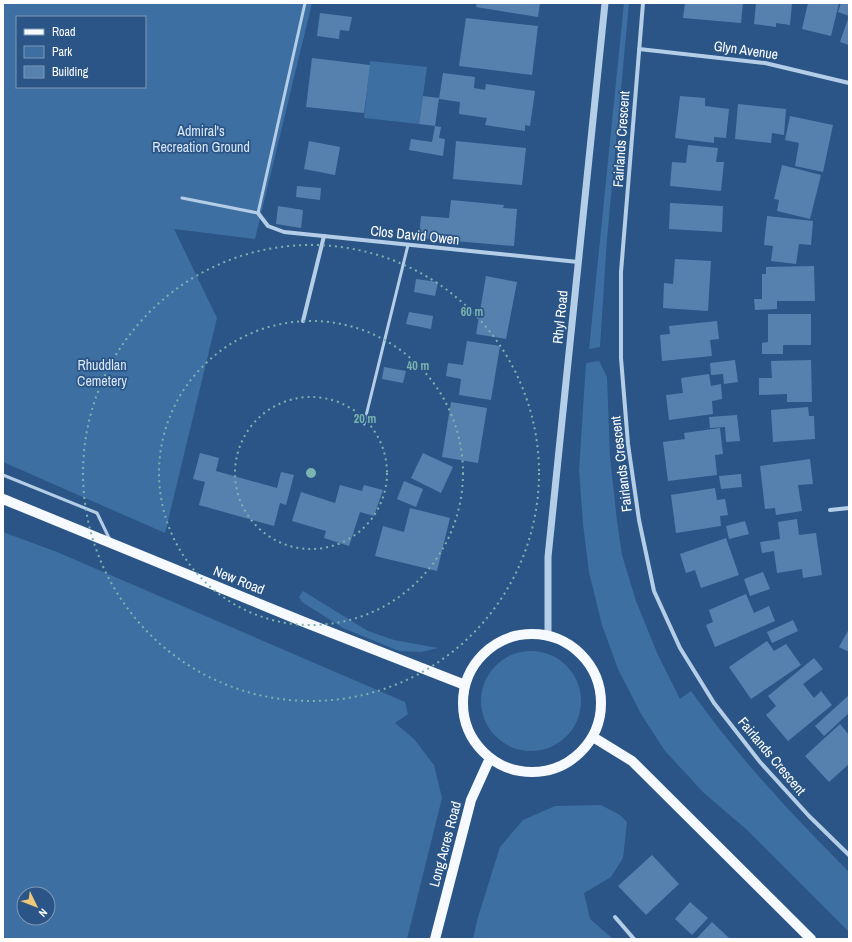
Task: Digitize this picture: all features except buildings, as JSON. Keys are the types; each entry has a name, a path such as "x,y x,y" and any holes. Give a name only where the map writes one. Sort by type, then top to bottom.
{"main road":[{"name":"New Road","path":"3,499 304,622 465,684"},
{"path":"521,634 548,634 570,644 590,664 600,686 601,715 593,737 569,762 547,771 511,769 490,758 475,742 465,720 463,704 465,684 476,663 498,642 521,634"},
{"path":"593,737 637,766 811,939"},
{"name":"Long Acres Road","path":"435,939 471,800 490,758"}],"street":[{"name":"Rhyl Road","path":"548,634 548,557 605,3"},
{"name":"Fairlands Crescent","path":"643,3 621,272 622,358 628,444 634,490 654,591 680,648 714,703 760,762 809,816 849,855"},
{"name":"Glyn Avenue","path":"639,49 765,63 849,83"},
{"name":"Clos David Owen","path":"258,213 268,226 284,232 578,262"},
{"path":"303,321 324,236"},
{"path":"830,510 849,508"},
{"path":"615,917 634,939"}],"lane":[{"path":"182,198 258,213 305,3"},
{"path":"364,424 408,245"},
{"path":"3,475 97,513 112,543"}],"green space":[{"path":"3,3 312,3 255,239 174,229 217,318 165,533 3,462"},
{"path":"624,3 629,3 607,239 600,347 589,349"},
{"path":"370,61 427,67 419,124 364,118"},
{"path":"599,361 607,377 610,457 622,555 636,601 658,655 680,699 691,691 766,785 849,872 849,932 747,830 704,793 665,751 641,714 618,669 602,625 589,572 583,524 579,470 586,363"},
{"path":"3,532 57,552 405,702 408,714 395,723 414,739 434,765 442,798 407,939 3,939"},
{"path":"303,591 368,631 394,640 438,648 421,652 399,651 343,628 302,602 299,597"},
{"path":"531,651 541,652 559,659 573,673 580,691 580,711 573,729 559,743 541,750 531,751 521,750 503,743 489,729 482,711 481,701 482,691 489,673 503,659 521,652"},
{"path":"601,805 620,815 627,822 623,858 611,877 584,893 590,919 613,939 473,939 478,917 500,847 523,820 555,806"}],"park label":[{"name":"Admiral's Recreation Ground","path":"201,140"},
{"name":"Rhuddlan Cemetery","path":"102,374"}]}
